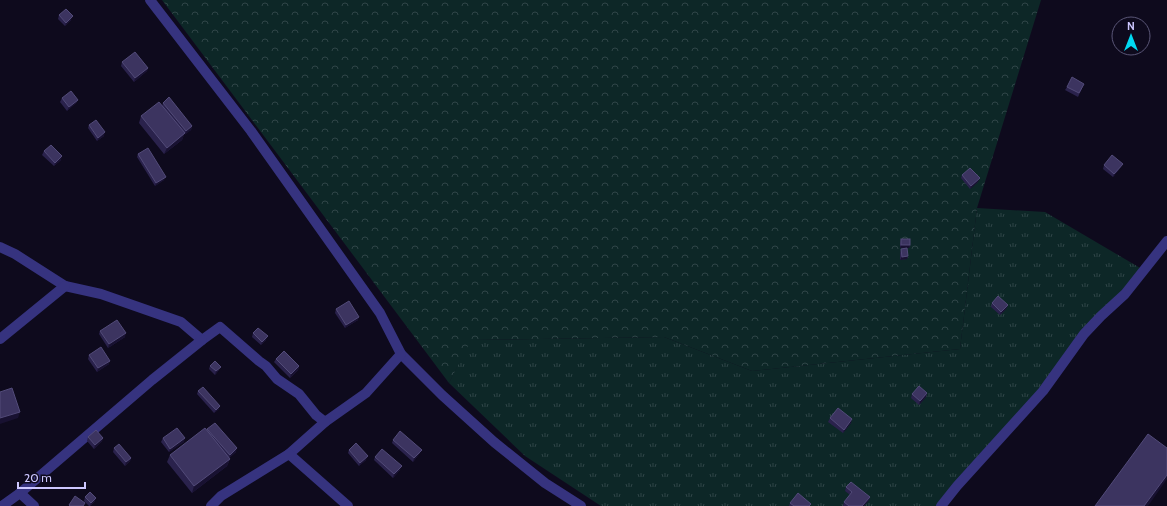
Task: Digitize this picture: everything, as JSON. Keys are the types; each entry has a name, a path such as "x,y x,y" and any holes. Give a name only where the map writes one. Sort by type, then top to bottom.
{"street":[{"path":"150,0 251,131 376,306 401,354 442,395 494,442 545,483 581,506"},
{"path":"941,506 1043,391 1084,334 1101,316 1126,294 1167,241"},
{"path":"0,247 15,254 65,286 101,294 181,322 202,340"},
{"path":"0,340 65,286"},
{"path":"2,506 20,493 152,380 220,327 266,366 278,379 299,394 316,415 324,422"},
{"path":"211,506 222,496 289,454 324,422 366,393 401,354"},
{"path":"289,454 348,506"},
{"path":"20,493 34,506"}],"green space":[{"path":"162,0 1041,0 977,208 960,349 752,371 664,337 471,340 449,383"},
{"path":"977,208 1045,212 1147,272 1089,330 944,506 601,506 525,456 449,383 470,340 664,337 752,371 960,349"}],"building":[{"path":"66,9 73,16 66,23 59,15"},
{"path":"135,52 148,68 135,78 122,62"},
{"path":"1072,77 1084,84 1079,93 1067,87"},
{"path":"71,91 78,100 69,107 62,98"},
{"path":"169,97 192,126 186,131 163,103"},
{"path":"159,102 185,133 167,148 141,116"},
{"path":"96,120 105,132 98,138 89,125"},
{"path":"51,145 62,156 55,163 44,151"},
{"path":"148,148 166,177 156,183 138,154"},
{"path":"1112,155 1123,164 1114,174 1104,165"},
{"path":"970,168 980,178 971,186 962,175"},
{"path":"901,239 910,239 910,245 901,245"},
{"path":"907,248 908,256 902,257 901,249"},
{"path":"998,296 1008,305 1001,312 992,303"},
{"path":"349,301 359,317 346,325 336,309"},
{"path":"117,320 126,333 109,344 100,331"},
{"path":"258,328 268,336 262,342 253,333"},
{"path":"101,347 110,361 98,368 89,355"},
{"path":"284,351 299,366 291,374 276,359"},
{"path":"215,361 221,367 216,371 210,366"},
{"path":"919,386 927,393 920,401 912,394"},
{"path":"203,387 220,406 216,410 198,391"},
{"path":"12,388 20,412 0,418 0,392"},
{"path":"838,408 852,419 844,430 830,418"},
{"path":"215,423 237,448 230,455 207,429"},
{"path":"177,428 185,438 170,449 163,438"},
{"path":"205,428 230,459 194,486 170,455"},
{"path":"96,430 103,438 95,445 88,437"},
{"path":"400,431 422,450 414,458 393,440"},
{"path":"1148,434 1167,448 1167,475 1144,506 1095,506"},
{"path":"356,443 368,456 360,463 349,450"},
{"path":"119,444 131,458 126,462 114,448"},
{"path":"382,449 402,466 394,474 375,457"},
{"path":"851,482 870,497 862,506 849,506 844,502 852,492 846,487"},
{"path":"90,492 96,498 91,503 85,497"},
{"path":"798,493 811,504 809,506 794,506 790,503"},
{"path":"75,496 85,503 83,506 69,505"}]}
